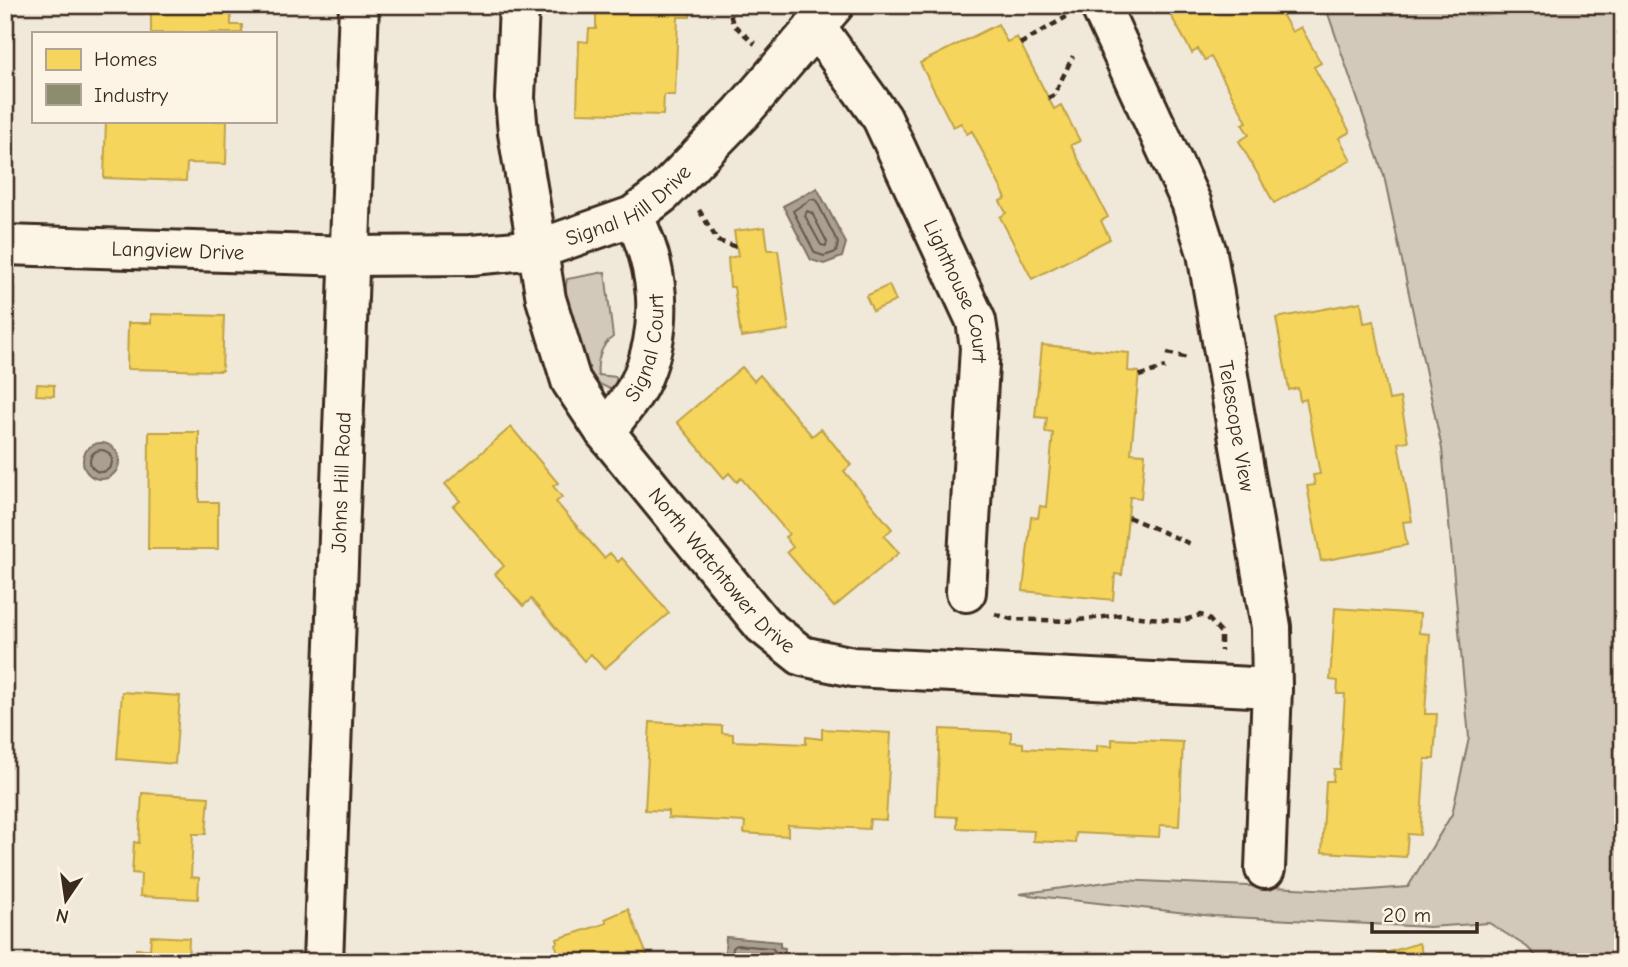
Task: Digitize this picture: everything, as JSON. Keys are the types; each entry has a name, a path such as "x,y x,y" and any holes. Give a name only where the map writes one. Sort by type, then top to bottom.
{"street":[{"name":"Johns Hill Road","path":"323,962 359,5"},
{"name":"North Watchtower Drive","path":"519,5 515,98 518,133 546,299 571,381 605,432 763,625 802,656 852,667 1272,688"},
{"name":"Telescope View","path":"1084,10 1191,202 1207,253 1269,611 1272,688 1265,869"},
{"name":"Signal Hill Drive","path":"349,256 471,255 539,249 633,216 663,193 741,113 824,15"},
{"name":"Lighthouse Court","path":"824,15 882,118 975,321 980,347 979,602"},
{"name":"Signal Court","path":"605,432 641,380 652,346 656,314 655,274 648,246 633,216"},
{"name":"Langview Drive","path":"5,245 349,256"}],"path":[{"path":"736,5 730,14 733,24 758,46"},
{"path":"1020,44 1084,10"},
{"path":"1048,98 1054,95 1073,56"},
{"path":"699,210 718,241 737,247"},
{"path":"1139,376 1165,367"},
{"path":"1128,517 1193,545"},
{"path":"979,602 1011,619 1070,621 1120,615 1181,621 1199,615 1208,617 1221,633 1220,686"}],"shaded area":[{"path":"1325,5 1623,5 1623,962 1542,962 1527,947 1489,923 1429,927 1213,916 1019,894 1121,880 1356,891 1408,887 1452,814 1469,738 1442,449 1384,176"},
{"path":"605,272 613,337 602,349 598,375 616,377 617,388 612,390 591,380 564,297 567,279"}],"water":[{"path":"817,188 846,243 842,257 824,264 811,260 783,206"},
{"path":"101,443 114,448 119,461 114,474 101,479 88,474 83,461 88,448"},
{"path":"726,937 780,942 780,947 785,948 784,959 724,962"}],"building: Homes":[{"path":"596,5 690,5 690,17 678,17 675,95 664,95 663,115 577,113 579,41 588,42 589,29 596,29"},
{"path":"1165,5 1277,5 1292,32 1301,27 1321,63 1314,67 1350,132 1339,138 1351,160 1274,203 1239,141 1249,135 1242,124 1247,122 1211,57 1205,60 1198,49 1192,53"},
{"path":"151,7 231,9 231,25 242,25 242,32 151,32"},
{"path":"5,17 12,17 10,67 5,66"},
{"path":"998,24 1007,42 1017,37 1054,109 1061,105 1080,141 1071,145 1108,217 1101,221 1110,239 1032,279 1000,217 1006,213 1000,201 1006,198 972,131 967,134 961,123 953,127 920,63"},
{"path":"106,122 227,122 226,164 187,163 186,181 104,178"},
{"path":"765,227 768,250 778,250 789,330 741,337 734,287 730,287 728,258 738,256 734,231"},
{"path":"889,285 896,301 873,311 866,296"},
{"path":"1361,302 1364,323 1374,321 1389,400 1400,398 1408,441 1398,443 1412,521 1403,522 1407,545 1321,561 1307,486 1315,485 1313,475 1320,474 1306,399 1300,401 1298,388 1289,390 1276,318"},
{"path":"151,314 224,316 222,371 127,369 128,323 151,323"},
{"path":"1042,345 1129,353 1128,371 1139,372 1131,453 1145,454 1141,498 1130,497 1122,575 1115,574 1113,600 1023,591 1031,517 1038,518 1040,506 1046,507 1053,433 1045,432 1047,418 1035,417"},
{"path":"742,367 754,381 760,375 812,436 821,429 851,465 844,471 892,529 884,536 899,553 834,607 787,552 793,547 785,537 789,534 741,478 737,482 729,473 724,478 677,422"},
{"path":"37,384 54,385 54,396 36,395"},
{"path":"511,427 558,483 553,486 562,497 556,502 604,558 610,553 618,562 622,558 669,613 604,669 591,654 584,661 531,599 523,606 495,574 504,566 453,506 460,501 445,484"},
{"path":"149,432 199,432 199,502 218,502 218,549 148,549"},
{"path":"1335,608 1420,614 1419,633 1430,634 1425,714 1437,714 1434,759 1425,759 1420,835 1408,834 1406,857 1322,852 1326,781 1333,781 1334,769 1340,769 1345,694 1337,694 1338,681 1330,680"},
{"path":"122,692 180,696 175,764 117,759"},
{"path":"650,722 722,726 722,733 733,734 733,741 806,744 806,737 822,739 822,729 891,733 886,820 870,819 869,829 788,825 788,836 744,833 745,822 668,818 668,811 645,810"},
{"path":"940,729 1011,732 1011,742 1023,743 1023,748 1097,752 1097,745 1112,746 1112,739 1183,742 1179,826 1160,825 1159,837 1076,833 1075,843 1033,841 1034,831 957,828 957,817 936,816"},
{"path":"142,793 209,797 206,834 193,834 191,877 199,878 198,899 140,896 141,874 132,873 134,842 139,843"},
{"path":"628,909 650,962 562,962 555,944 557,939 607,923 605,919"},
{"path":"151,936 189,938 188,962 135,962 136,949 150,949"},
{"path":"1419,943 1425,962 1356,962"}],"building: Industry":[{"path":"75,5 109,5 108,10 75,10"}]}
